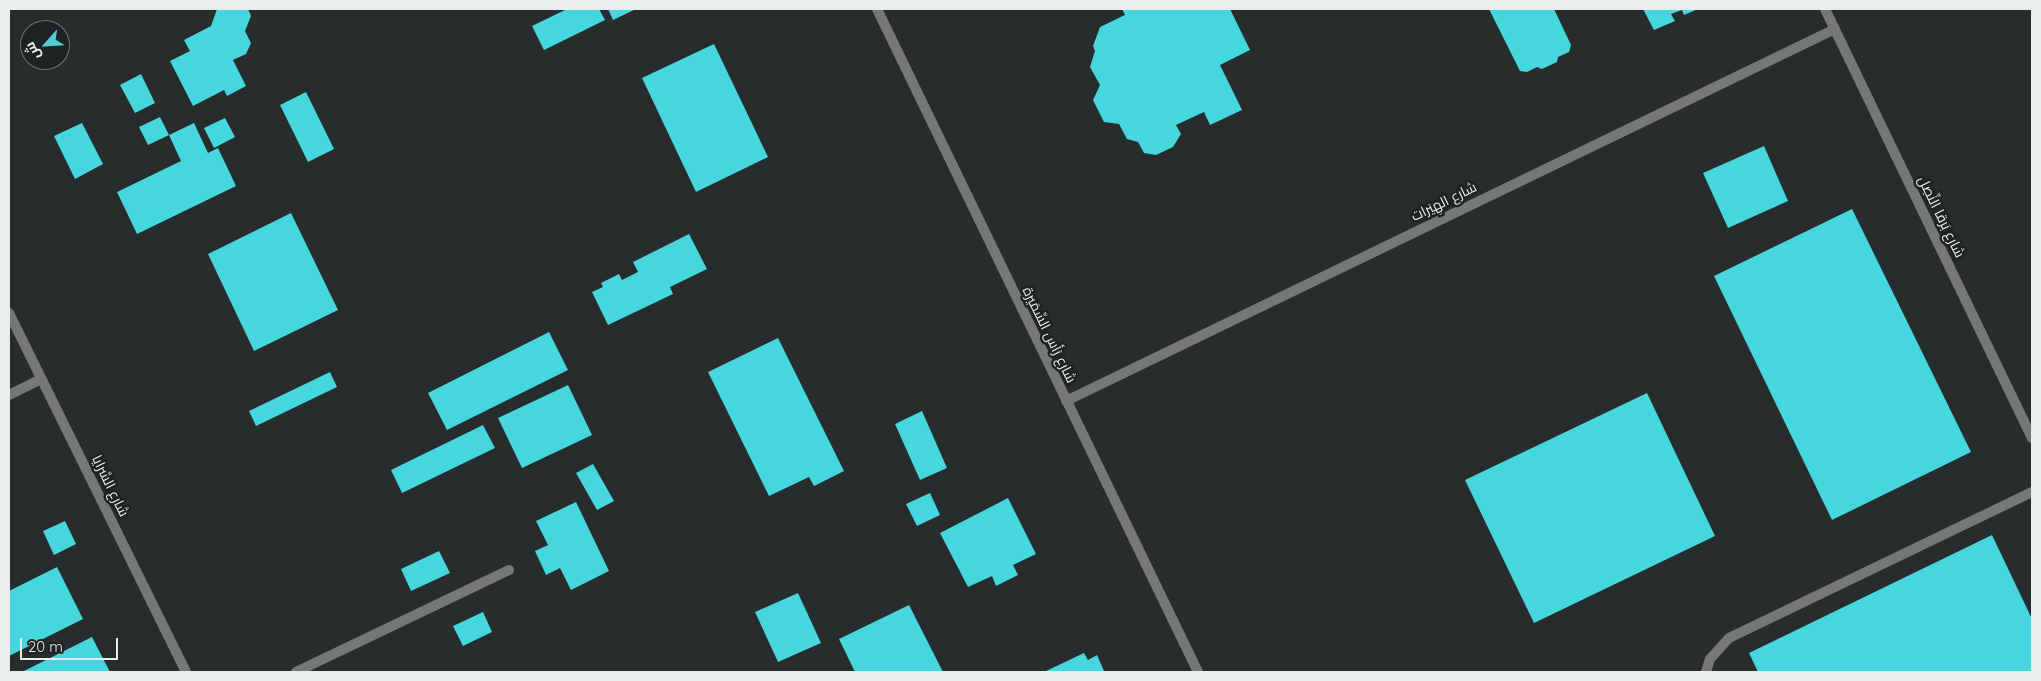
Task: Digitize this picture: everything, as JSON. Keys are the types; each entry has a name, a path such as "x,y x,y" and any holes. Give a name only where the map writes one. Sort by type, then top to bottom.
{"street":[{"name":"شارع رَأس السِّمَيرة","path":"877,9 1198,672"},
{"name":"شارع بَرقا النِّصِل","path":"1825,9 2032,438"},
{"name":"شارع الهِيَرات","path":"1066,400 1834,29"},
{"name":"شارع السَّرايا","path":"9,313 186,672"},
{"path":"9,395 41,379"},
{"path":"1706,672 1710,659 1729,638 2032,492"},
{"path":"296,672 509,570"}],"building":[{"path":"217,9 248,9 251,16 245,31 251,43 246,54 233,60 246,86 227,96 224,90 193,106 170,61 190,51 184,40 211,26"},
{"path":"567,9 599,9 605,20 544,50 532,26"},
{"path":"608,9 636,9 613,20"},
{"path":"1122,9 1230,9 1250,50 1220,65 1242,110 1210,125 1204,112 1176,125 1181,134 1173,147 1156,155 1144,153 1138,142 1127,139 1119,124 1104,122 1093,100 1100,85 1090,67 1095,51 1093,46 1100,27 1125,15"},
{"path":"1489,9 1554,9 1571,45 1569,52 1558,57 1557,62 1542,69 1537,67 1527,72 1520,71"},
{"path":"1643,9 1698,9 1684,15 1682,10 1671,14 1675,21 1654,30"},
{"path":"714,44 768,157 696,192 642,78"},
{"path":"141,74 155,103 135,113 120,85"},
{"path":"306,92 334,149 308,162 280,105"},
{"path":"160,117 169,135 148,145 139,127"},
{"path":"225,118 235,137 214,148 204,128"},
{"path":"82,123 103,164 75,179 54,136"},
{"path":"194,123 208,153 218,148 236,186 137,234 117,192 181,161 169,135"},
{"path":"1764,146 1788,201 1728,228 1703,173"},
{"path":"1852,209 1971,452 1832,520 1714,276"},
{"path":"291,213 338,310 254,351 208,254"},
{"path":"689,234 707,269 670,287 673,294 608,325 592,292 603,287 601,283 619,274 622,280 638,272 633,262"},
{"path":"549,332 568,370 447,430 428,393"},
{"path":"778,338 844,471 814,486 809,477 769,496 708,372"},
{"path":"330,372 337,387 256,426 249,411"},
{"path":"568,385 592,435 522,468 498,418"},
{"path":"1647,393 1715,536 1534,623 1465,480"},
{"path":"922,411 947,468 920,480 895,424"},
{"path":"483,425 495,448 402,493 391,470"},
{"path":"593,464 614,501 597,510 576,473"},
{"path":"930,493 940,515 917,526 906,504"},
{"path":"1008,498 1036,554 1013,565 1018,575 996,586 992,576 968,587 940,533"},
{"path":"576,502 609,571 571,590 560,568 546,575 535,551 548,545 536,521"},
{"path":"65,521 76,544 54,555 43,531"},
{"path":"1992,535 2032,619 2032,672 1758,672 1749,653"},
{"path":"439,551 450,573 411,591 401,569"},
{"path":"57,567 83,619 9,656 9,591"},
{"path":"798,593 821,643 778,662 755,612"},
{"path":"909,605 943,672 855,672 839,639"},
{"path":"483,612 492,632 463,646 453,626"},
{"path":"92,637 110,672 22,672"},
{"path":"1084,653 1088,660 1097,655 1104,671 1044,672"}]}
